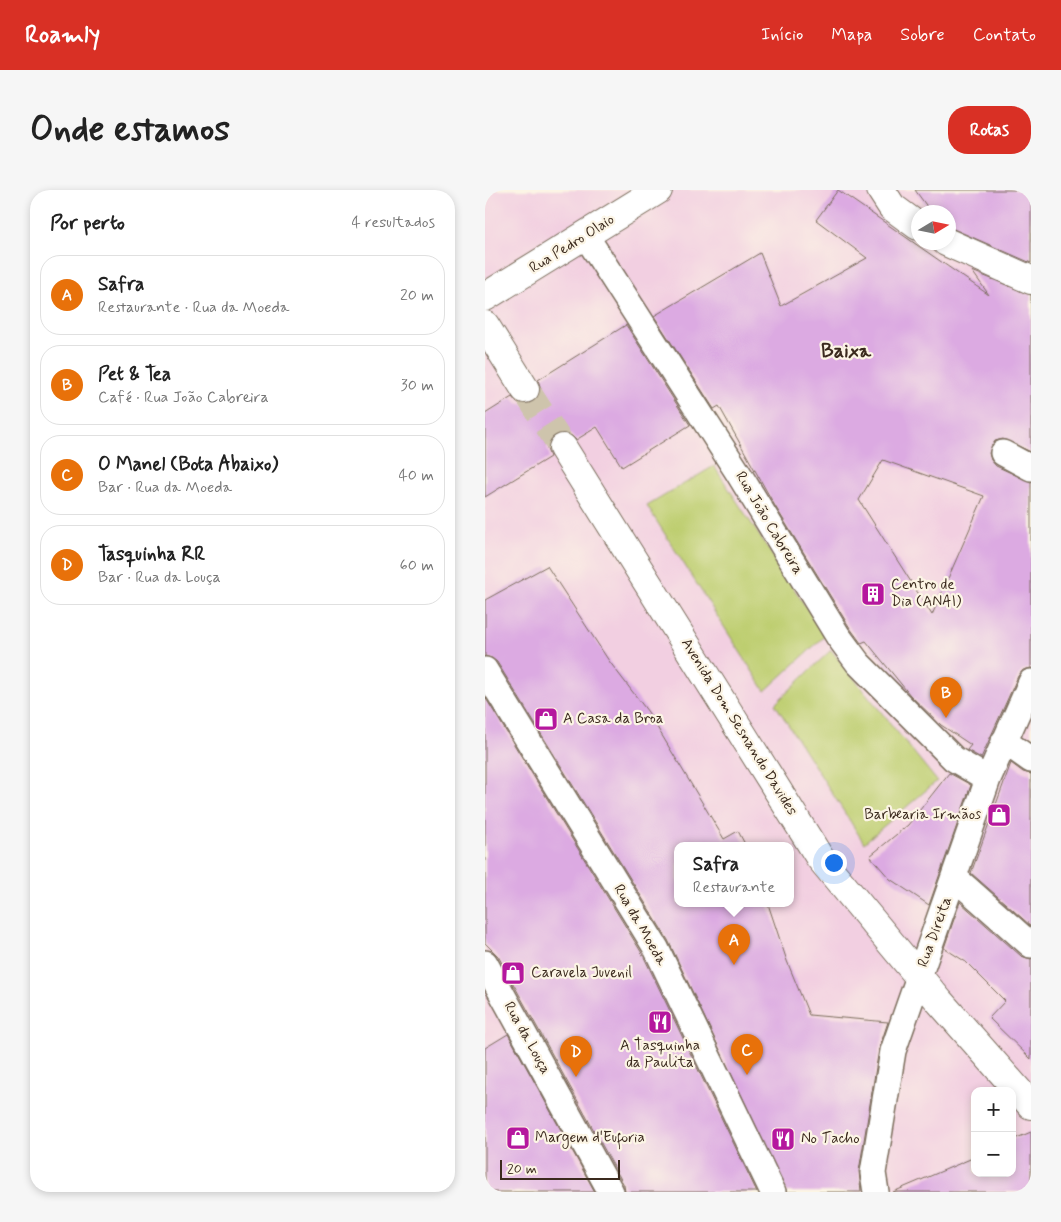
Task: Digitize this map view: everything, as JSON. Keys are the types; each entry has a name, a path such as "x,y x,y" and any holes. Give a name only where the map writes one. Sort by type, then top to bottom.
{"street":[{"name":"Rua Pedro Olaio","path":"485,297 587,236 658,190"},
{"path":"881,190 892,206 911,220"},
{"name":"Rua João Cabreira","path":"587,236 737,471 838,636 858,663 954,759 988,779"},
{"path":"956,246 1031,280"},
{"path":"485,325 525,389"},
{"name":"Avenida Dom Sesnando Davides","path":"563,448 820,858 919,977 1031,1105"},
{"path":"1003,453 1031,468"},
{"name":"Rua da Moeda","path":"485,670 656,948 773,1192"},
{"name":"Rua Direita","path":"876,1192 873,1173 893,1051 988,779 1031,682"},
{"path":"1004,741 1031,760"},
{"path":"955,878 1031,945"},
{"name":"Rua da Louça","path":"485,963 611,1192"}],"shaded area":[{"path":"485,190 1031,190 1031,1192 485,1192"}],"green space":[{"path":"714,466 825,636 765,691 647,506"},
{"path":"831,650 937,781 864,843 775,704"}],"building":[{"path":"838,190 911,241 911,250 924,250 989,295 972,271 1031,295 1031,452 1003,439 995,441 989,453 991,460 996,466 1031,482 1031,668 1023,670 1018,676 981,758 967,750 971,745 941,725 910,695 866,641 861,643 775,506 719,406 714,409 654,316 760,253 781,306 867,258 816,220","holes":["883,460 984,496 932,615 859,500"]},
{"path":"915,190 1031,190 1031,263 956,230 956,205 926,205"},
{"path":"626,325 690,425 622,467 597,427 576,440 570,434 562,432 555,435 549,441 547,449 550,457 485,497 485,414 512,397 517,403 525,405 534,402 539,397 541,389 538,380"},
{"path":"547,566 609,661 648,712 724,839 738,831 744,842 674,842 674,907 769,907 787,961 809,1015 888,1022 879,1049 859,1171 861,1192 787,1192 668,940 497,662 485,656 485,600"},
{"path":"485,697 643,955 757,1192 625,1192 624,1185 498,956 485,943"},
{"path":"1011,763 1023,772 1031,774 1031,926 971,873"},
{"path":"949,773 971,785 929,905 890,879 870,856 908,825"},
{"path":"960,902 1021,956 1031,959 1031,1059 989,1018 1005,1001 966,962 944,948"},
{"path":"508,1034 595,1192 485,1192 485,1048"},
{"path":"1031,1132 1031,1192 893,1192 971,1159 971,1177 1016,1177 1016,1138"}],"tunnel":[{"path":"525,389 563,448"}],"place":[{"name":"Centro de Dia (ANAI)","path":"873,594"},
{"name":"Pet & Tea","path":"946,718"},
{"name":"A Casa da Broa","path":"546,719"},
{"name":"Barbearia Irmãos","path":"999,815"},
{"name":"Safra","path":"734,965"},
{"name":"Caravela Juvenil","path":"513,973"},
{"name":"A Tasquinha da Paulita","path":"660,1022"},
{"name":"O Manel (Bota Abaixo)","path":"747,1075"},
{"name":"Tasquinha RR","path":"576,1077"},
{"name":"Margem d'Euforia","path":"518,1138"},
{"name":"No Tacho","path":"783,1139"}],"district":[{"name":"Baixa","path":"846,351"}]}
